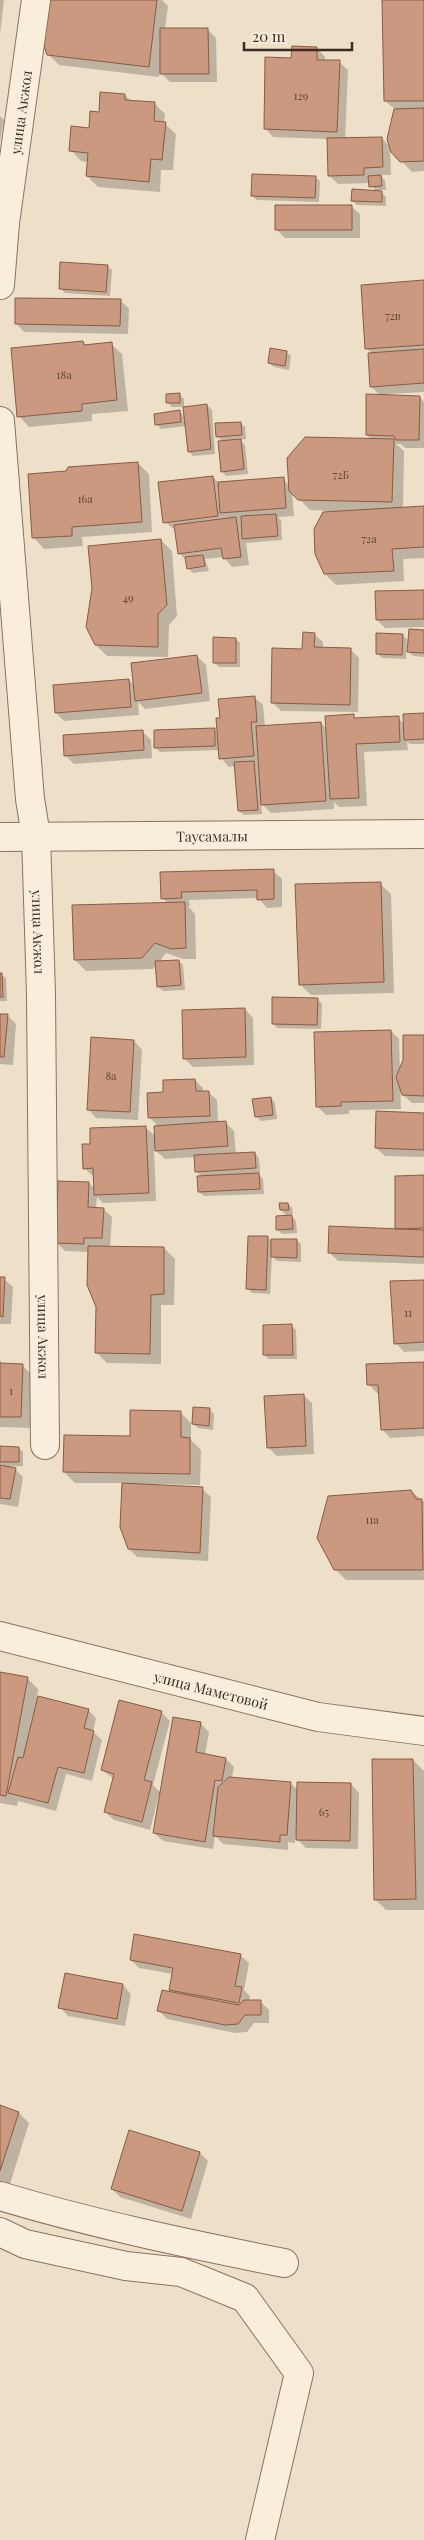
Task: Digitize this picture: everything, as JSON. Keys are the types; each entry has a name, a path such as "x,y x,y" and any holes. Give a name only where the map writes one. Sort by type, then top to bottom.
{"street":[{"name":"улица Акжол","path":"0,285 5,223 36,0"},
{"name":"улица Акжол","path":"0,421 30,799 36,836 41,994 45,1445"},
{"name":"Таусамалы","path":"0,837 215,837 424,834"},
{"name":"улица Маметовой","path":"0,1636 318,1717 424,1731"},
{"path":"0,2196 72,2216 284,2263"},
{"path":"0,2232 26,2244 126,2266 181,2272 245,2298 299,2373 260,2540"}],"building":[{"path":"48,0 157,0 149,67 47,55 43,43"},
{"path":"382,0 424,0 424,101 384,101"},
{"path":"160,28 208,28 209,74 160,74"},
{"path":"292,46 317,47 317,60 340,60 337,132 264,129 265,57 291,58"},
{"path":"100,92 125,94 125,100 155,102 154,121 166,122 162,160 151,159 149,182 86,176 88,153 69,151 71,126 89,128 90,111 99,112"},
{"path":"424,108 424,161 400,162 391,152 387,139 394,109"},
{"path":"382,137 383,167 364,168 364,175 328,176 327,138"},
{"path":"252,174 316,176 315,198 251,196"},
{"path":"381,175 382,186 369,187 368,176"},
{"path":"352,189 382,191 382,202 351,201"},
{"path":"275,205 352,205 352,230 275,230"},
{"path":"60,262 108,265 106,292 59,289"},
{"path":"424,280 424,345 365,349 361,285"},
{"path":"15,298 121,299 120,326 15,324"},
{"path":"83,341 84,345 112,342 117,400 82,404 82,411 17,417 11,348"},
{"path":"270,348 287,351 285,366 268,363"},
{"path":"424,349 424,383 370,387 368,353"},
{"path":"180,393 180,403 166,403 166,394"},
{"path":"366,394 420,396 419,440 396,440 394,436 366,435"},
{"path":"207,404 211,449 188,452 183,407"},
{"path":"180,410 181,422 155,425 154,414"},
{"path":"241,422 242,435 216,437 215,423"},
{"path":"305,437 394,439 392,502 298,500 289,491 287,458"},
{"path":"241,439 244,469 221,472 218,441"},
{"path":"138,462 142,522 72,527 72,536 32,538 28,474 66,471 68,467"},
{"path":"213,476 218,516 163,523 158,482"},
{"path":"284,477 286,508 220,513 218,482"},
{"path":"424,506 424,547 392,549 394,571 324,574 315,554 314,529 323,512"},
{"path":"276,514 278,536 242,539 241,516"},
{"path":"236,517 241,557 223,559 221,548 178,554 174,525"},
{"path":"161,539 167,605 158,614 158,647 95,645 86,627 92,588 88,546"},
{"path":"203,555 205,566 187,569 185,557"},
{"path":"424,590 424,619 376,620 375,591"},
{"path":"409,629 424,630 424,653 407,652"},
{"path":"303,632 315,633 314,647 351,648 350,705 271,703 272,648 302,649"},
{"path":"376,633 403,634 402,655 376,654"},
{"path":"213,637 236,638 236,663 213,663"},
{"path":"197,655 202,693 135,701 131,663"},
{"path":"129,679 131,707 55,713 53,685"},
{"path":"255,696 257,722 251,722 254,756 219,759 216,718 220,718 218,699"},
{"path":"424,713 424,739 404,740 403,714"},
{"path":"354,714 354,718 399,716 400,742 356,744 359,798 330,799 325,716"},
{"path":"321,722 326,801 261,805 256,726"},
{"path":"215,728 215,746 154,748 154,730"},
{"path":"143,730 144,750 64,756 63,735"},
{"path":"254,761 258,810 238,811 234,762"},
{"path":"274,869 274,899 257,900 257,890 181,892 182,898 161,899 160,872"},
{"path":"381,882 384,982 299,985 295,884"},
{"path":"185,902 186,948 171,949 155,943 142,958 74,960 72,905"},
{"path":"179,960 181,985 157,987 155,961"},
{"path":"0,973 2,973 3,997 0,997"},
{"path":"272,997 318,998 317,1025 272,1024"},
{"path":"245,1008 246,1057 183,1059 182,1010"},
{"path":"0,1014 8,1014 4,1057 0,1057"},
{"path":"391,1030 393,1101 341,1102 341,1106 316,1107 314,1032"},
{"path":"403,1035 424,1035 424,1096 402,1095 396,1077 403,1060"},
{"path":"91,1037 134,1040 130,1112 87,1110"},
{"path":"195,1079 196,1091 209,1091 210,1116 148,1118 147,1093 163,1092 163,1080"},
{"path":"271,1097 273,1115 255,1117 252,1099"},
{"path":"376,1111 424,1113 424,1150 375,1148"},
{"path":"226,1121 228,1146 155,1151 154,1126"},
{"path":"146,1126 149,1193 94,1195 93,1168 83,1169 82,1144 90,1144 90,1128"},
{"path":"255,1152 256,1168 195,1172 194,1155"},
{"path":"259,1173 260,1189 198,1192 197,1176"},
{"path":"424,1175 424,1228 395,1229 395,1176"},
{"path":"58,1181 89,1182 88,1207 104,1208 102,1238 84,1238 84,1244 56,1243"},
{"path":"279,1203 288,1203 289,1210 280,1210"},
{"path":"292,1215 293,1229 276,1230 276,1216"},
{"path":"329,1226 424,1230 424,1257 328,1253"},
{"path":"248,1236 268,1236 266,1290 246,1289"},
{"path":"271,1239 297,1239 297,1258 271,1257"},
{"path":"88,1246 164,1247 164,1294 151,1295 150,1354 95,1353 96,1307 87,1285"},
{"path":"0,1277 5,1277 3,1317 0,1316"},
{"path":"424,1280 424,1342 394,1344 390,1281"},
{"path":"292,1324 293,1355 263,1355 263,1325"},
{"path":"424,1362 424,1428 381,1430 378,1385 367,1385 366,1364"},
{"path":"0,1363 23,1364 21,1417 0,1417"},
{"path":"304,1394 306,1446 267,1448 264,1396"},
{"path":"193,1407 210,1408 209,1426 192,1424"},
{"path":"130,1410 181,1411 181,1437 190,1438 190,1474 63,1472 64,1435 130,1436"},
{"path":"0,1446 19,1447 19,1462 0,1462"},
{"path":"0,1465 16,1468 10,1499 0,1498"},
{"path":"122,1483 203,1487 200,1553 128,1549 120,1527"},
{"path":"411,1490 416,1499 422,1499 423,1570 334,1570 317,1538 328,1496"},
{"path":"0,1672 28,1677 6,1796 0,1795"},
{"path":"38,1696 89,1709 84,1728 94,1731 84,1773 58,1767 48,1803 8,1793 18,1757 23,1758"},
{"path":"119,1700 162,1711 144,1780 152,1782 142,1822 104,1812 114,1774 101,1770"},
{"path":"173,1717 201,1722 196,1752 226,1758 222,1781 215,1780 205,1842 153,1833"},
{"path":"372,1759 413,1759 416,1899 374,1900"},
{"path":"229,1777 291,1782 287,1835 280,1835 280,1842 213,1836 218,1787"},
{"path":"297,1782 351,1783 350,1841 296,1840"},
{"path":"134,1934 241,1954 235,1986 242,1987 239,2003 169,1990 173,1968 130,1960"},
{"path":"65,1973 123,1984 117,2019 58,2008"},
{"path":"162,1990 239,2005 244,2000 261,2000 261,2015 245,2015 238,2024 225,2025 157,2011"},
{"path":"0,2105 19,2112 0,2171"},
{"path":"129,2130 200,2152 182,2211 111,2189"}]}
